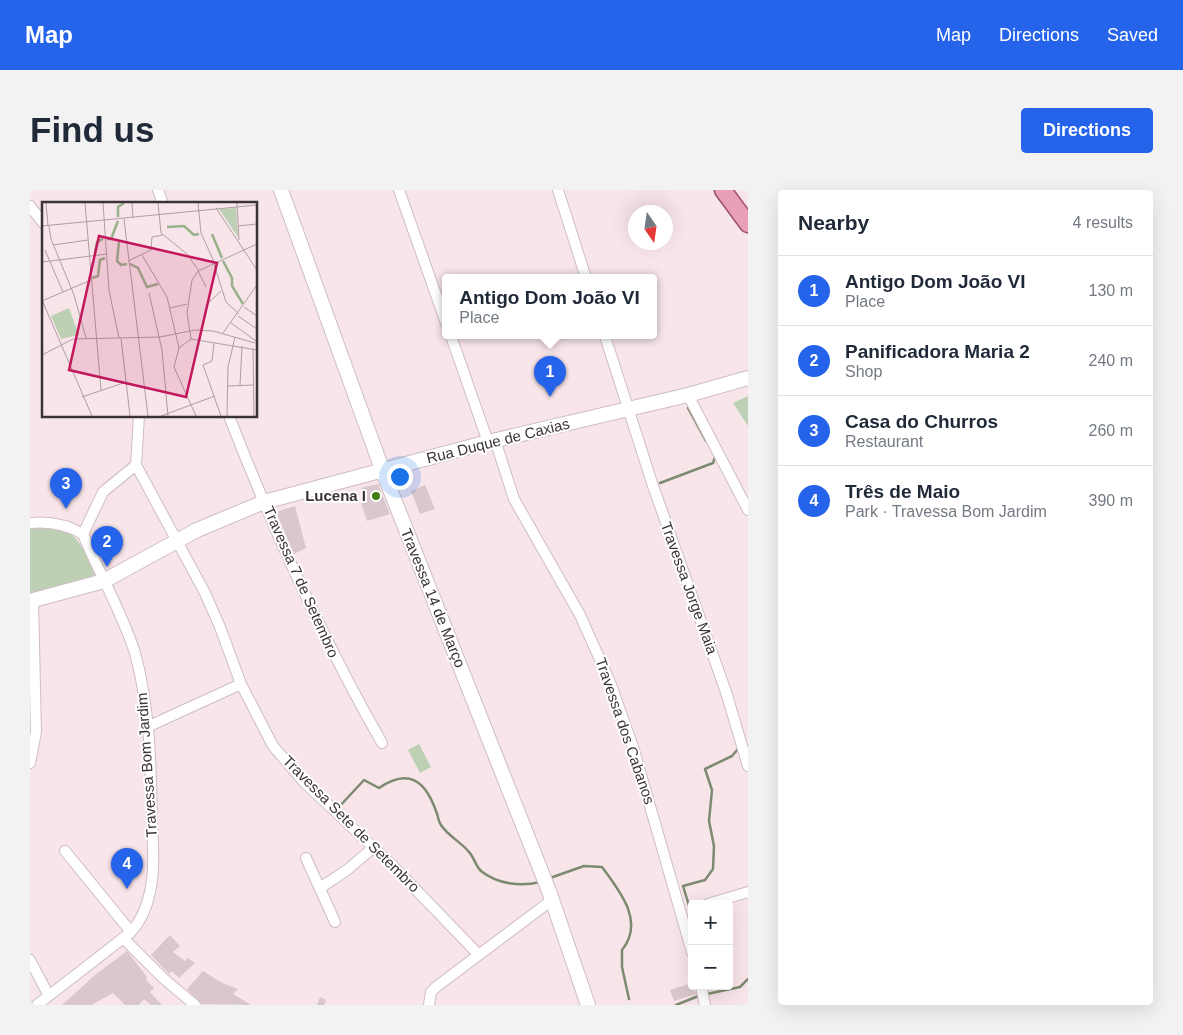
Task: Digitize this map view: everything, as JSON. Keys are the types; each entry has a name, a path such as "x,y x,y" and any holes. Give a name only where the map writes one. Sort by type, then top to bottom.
{"main road":[{"path":"724,190 748,224"},
{"path":"734,190 748,208"}],"street":[{"path":"158,190 162,202"},
{"name":"Travessa 14 de Março","path":"281,190 382,469 552,900 588,1005"},
{"path":"558,190 585,274"},
{"path":"402,191 442,311"},
{"path":"30,206 42,221"},
{"name":"Travessa dos Cabanos","path":"452,339 514,499 566,589 601,659 633,747 687,910 691,945"},
{"name":"Travessa Jorge Maia","path":"606,339 630,409 652,483 726,692 744,736 748,766"},
{"name":"Rua Duque de Caxias","path":"32,600 104,581 217,520 264,502 382,469 688,395 748,378"},
{"path":"688,395 748,510"},
{"path":"30,523 44,521 65,525 83,534 103,492 136,464 139,418"},
{"name":"Travessa 7 de Setembro","path":"230,418 264,502 333,656 382,743"},
{"name":"Travessa Sete de Setembro","path":"136,464 212,609 241,684 260,724 286,763 374,847 479,955"},
{"name":"Travessa Bom Jardim","path":"43,1001 138,925 146,907 153,873 152,797 147,727 140,675 134,651 83,534"},
{"path":"30,763 36,732 32,600"},
{"path":"147,727 241,684"},
{"path":"320,888 347,870 374,847"},
{"path":"65,850 127,935 163,978 195,1005"},
{"path":"306,858 335,922"},
{"path":"721,900 748,892"},
{"path":"429,1005 431,992 552,900"},
{"path":"30,960 43,1001"},
{"path":"701,990 705,1005"}],"green space":[{"path":"748,396 748,426 733,403"},
{"path":"30,527 58,529 74,537 85,552 96,577 30,600"},
{"path":"419,744 431,767 420,773 408,750"}],"building":[{"path":"378,484 390,514 367,521 361,503 367,502 361,488"},
{"path":"425,485 435,509 420,514 411,491"},
{"path":"295,506 306,548 294,554 276,512"},
{"path":"170,935 180,946 173,952 185,961 188,958 195,963 179,978 172,971 169,974 151,955"},
{"path":"127,951 147,977 146,980 154,988 150,992 162,1005 151,1005 144,999 139,1005 125,1005 113,993 91,1005 62,1005 95,975"},
{"path":"203,971 222,983 238,989 233,994 251,1005 202,1004 187,989"},
{"path":"688,984 688,990 695,990 696,994 674,1001 670,990"},
{"path":"320,997 326,1000 324,1005 317,1005"}],"waterway":[{"path":"688,408 706,441"},
{"path":"660,483 713,463 715,457"},
{"path":"688,902 683,886 705,880 713,869 714,846 709,821 712,790 705,769 732,756 738,749"},
{"path":"338,808 364,780 379,788 399,779 407,778 414,780 421,785 432,800 441,825 469,852 481,871 502,882 517,884 540,882"},
{"path":"550,878 584,866 602,867 616,886 631,918 631,929 622,950 622,967 629,999"},
{"path":"707,994 740,987 748,979"},
{"path":"676,1005 701,995"}],"place":[{"name":"Antigo Dom João VI","path":"550,397"},
{"name":"Lucena I","path":"376,496"},
{"name":"Casa do Churros","path":"66,509"},
{"name":"Panificadora Maria 2","path":"107,567"},
{"name":"Três de Maio","path":"127,889"}]}
